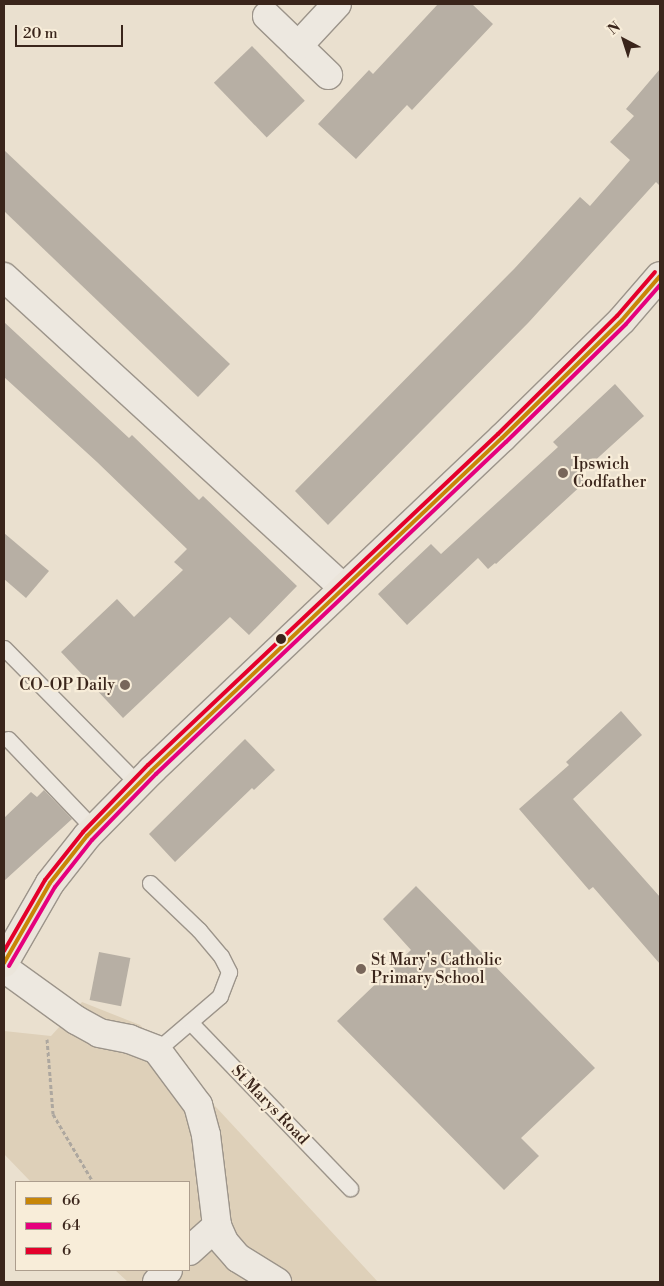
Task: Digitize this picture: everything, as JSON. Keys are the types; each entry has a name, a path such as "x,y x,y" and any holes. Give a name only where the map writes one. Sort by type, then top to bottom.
{"main road":[{"path":"4,963 50,883 94,829 138,784 516,425 622,320 660,276"}],"street":[{"path":"298,46 337,4"},
{"path":"267,16 328,75"},
{"path":"4,277 344,588"},
{"path":"4,968 76,1020 99,1033 129,1039 157,1050 198,1105 206,1135 217,1226 224,1242 238,1258 277,1282"},
{"path":"190,1250 217,1226"},
{"path":"157,1282 167,1271"}],"lane":[{"path":"4,648 138,784"},
{"path":"8,739 94,829"},
{"path":"150,883 199,930 221,956 229,972 220,996 157,1050"},
{"name":"St Marys Road","path":"190,1022 350,1188"}],"path":[{"path":"49,1001 46,1030 53,1114 92,1181"}],"shaded area":[{"path":"82,1002 140,1025 378,1282 128,1282 116,1271 190,1271 190,1181 30,1181 4,1154 4,1031 51,1036"}],"building":[{"path":"438,4 472,4 493,24 412,110 407,105 356,159 318,124 369,70 373,74"},
{"path":"252,46 305,101 267,137 214,83"},
{"path":"660,69 660,186 656,182 529,322 328,525 295,491 515,268 580,197 590,206 630,160 610,142 634,116 626,109"},
{"path":"4,150 230,364 198,397 4,211"},
{"path":"4,322 129,438 132,435 199,500 203,496 297,586 249,635 230,617 123,718 61,652 117,599 134,617 183,570 174,562 187,549 97,462 4,377"},
{"path":"615,384 644,416 579,475 585,482 496,564 488,569 478,558 407,625 378,594 431,544 441,554 558,447 553,442"},
{"path":"4,533 49,571 26,598 4,579"},
{"path":"621,711 642,735 573,799 660,897 660,964 593,887 589,890 519,809 569,765 566,762"},
{"path":"245,739 275,770 254,790 252,788 175,862 149,834"},
{"path":"44,790 72,819 4,881 4,818 31,792 37,797"},
{"path":"416,886 595,1068 521,1138 539,1156 504,1190 337,1021 411,950 383,919"},
{"path":"99,952 130,958 121,1006 90,1000"}],"transit line":[{"name":"6","path":"4,951 45,880 83,832 148,765 498,434 617,316 655,272"},
{"name":"66","path":"4,963 50,883 87,836 152,770 502,438 622,320 660,276"},
{"name":"64","path":"9,966 55,887 92,840 156,774 506,442 626,324 660,285"}],"place":[{"name":"Ipswich Codfather","path":"563,473"},
{"name":"CO-OP Daily","path":"125,685"},
{"name":"St Mary's Catholic Primary School","path":"361,969"}]}
